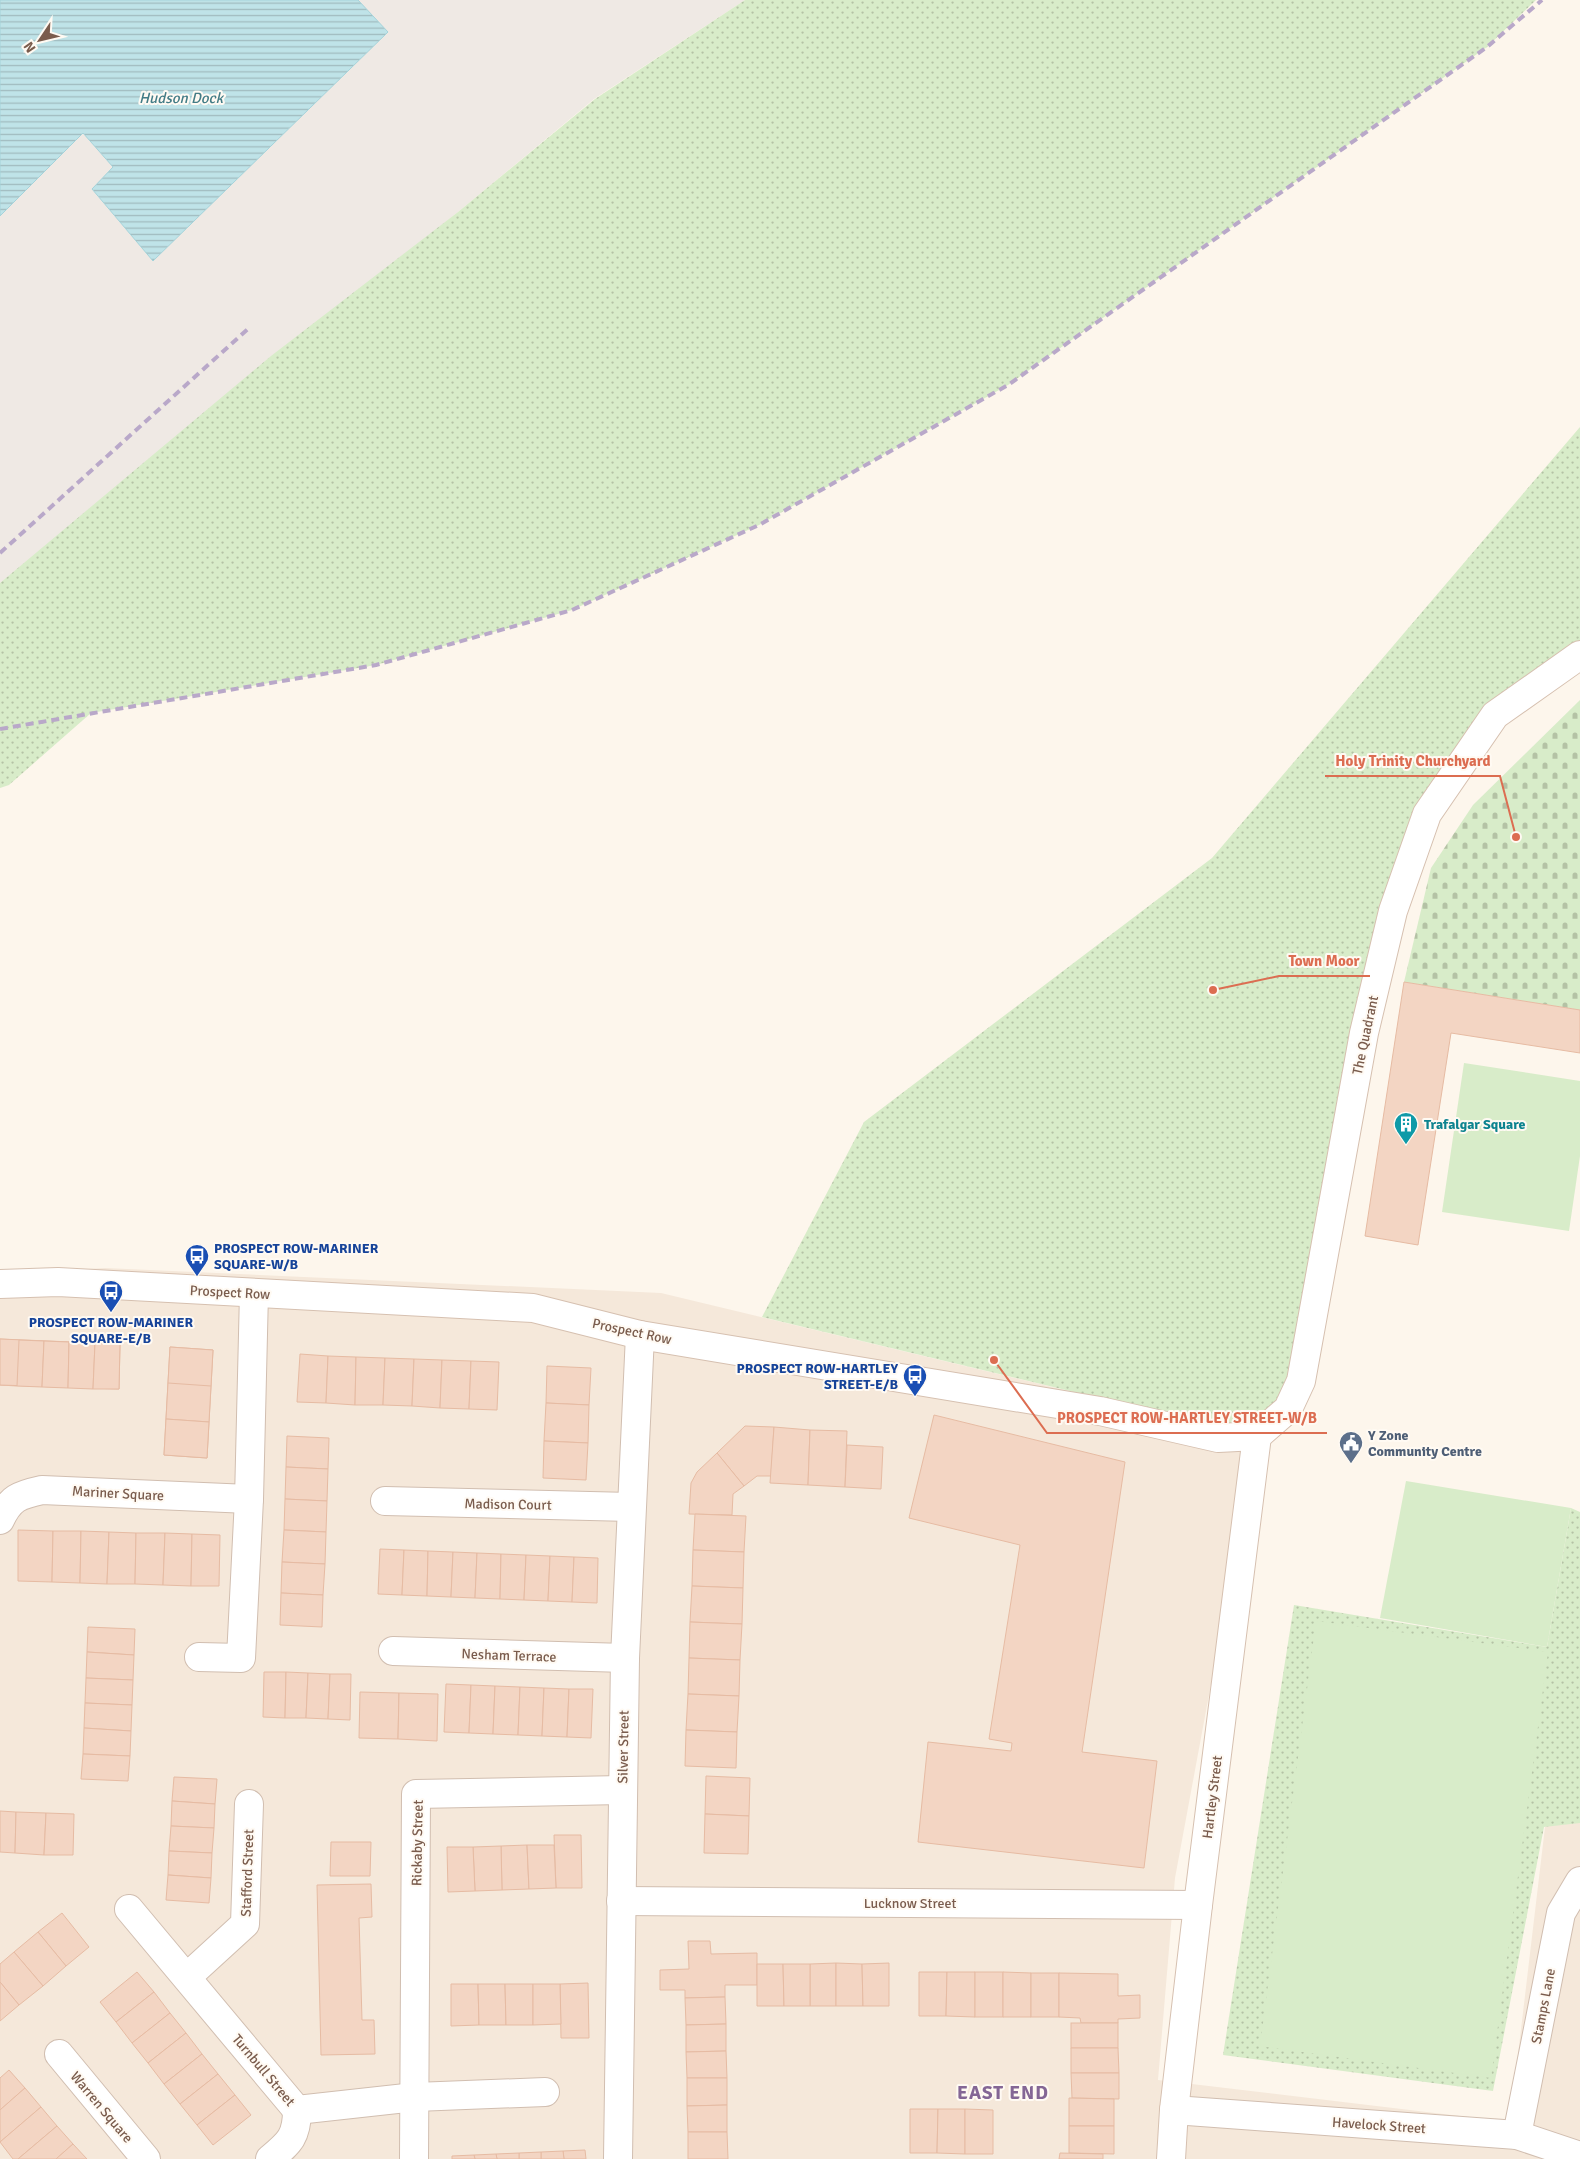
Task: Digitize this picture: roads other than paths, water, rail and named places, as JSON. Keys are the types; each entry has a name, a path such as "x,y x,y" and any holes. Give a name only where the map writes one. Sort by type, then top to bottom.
{"street":[{"name":"The Quadrant","path":"1257,1436 1288,1410 1301,1381 1364,1034 1393,911 1427,814 1495,714 1580,655"},
{"name":"Prospect Row","path":"0,1284 58,1282 533,1308 640,1335 1100,1411 1218,1438 1257,1436"},
{"path":"199,1657 241,1658 249,1499 254,1293"},
{"name":"Silver Street","path":"618,2159 625,1658 640,1335"},
{"name":"Hartley Street","path":"1171,2159 1174,2110 1198,1905 1257,1436"},
{"name":"Mariner Square","path":"0,1520 8,1504 23,1494 42,1490 249,1499"},
{"name":"Madison Court","path":"385,1501 631,1508"},
{"name":"Nesham Terrace","path":"393,1651 625,1658"},
{"name":"Rickaby Street","path":"415,2097 416,1794 622,1790"},
{"name":"Stafford Street","path":"187,1978 245,1924 249,1804"},
{"name":"Stamps Lane","path":"1517,2135 1561,1913 1580,1882"},
{"name":"Lucknow Street","path":"621,1901 1198,1905"},
{"name":"Turnbull Street","path":"129,1909 297,2110 415,2097 545,2092"},
{"name":"Warren Square","path":"59,2054 146,2159"},
{"path":"414,2159 415,2097"},
{"path":"270,2159 291,2141 297,2126 297,2110"},
{"name":"Havelock Street","path":"1174,2110 1517,2135 1580,2156"}],"water":[{"name":"Hudson Dock","path":"0,0 358,0 388,32 153,261 92,189 113,167 83,133 0,216"}],"railway":[{"path":"0,729 376,665 572,610 759,525 1008,385 1487,47 1542,0"},
{"path":"0,553 249,328"}],"place":[{"name":"Holy Trinity Churchyard","path":"1516,837"},
{"name":"Town Moor","path":"1213,990"},
{"name":"Trafalgar Square","path":"1406,1145"},
{"name":"PROSPECT ROW-MARINER SQUARE-W/B","path":"197,1277"},
{"name":"PROSPECT ROW-MARINER SQUARE-E/B","path":"111,1313"},
{"name":"PROSPECT ROW-HARTLEY STREET-W/B","path":"994,1360"},
{"name":"PROSPECT ROW-HARTLEY STREET-E/B","path":"915,1397"},
{"name":"Y Zone Community Centre","path":"1351,1464"}],"district":[{"name":"EAST END","path":"1003,2092"}]}
